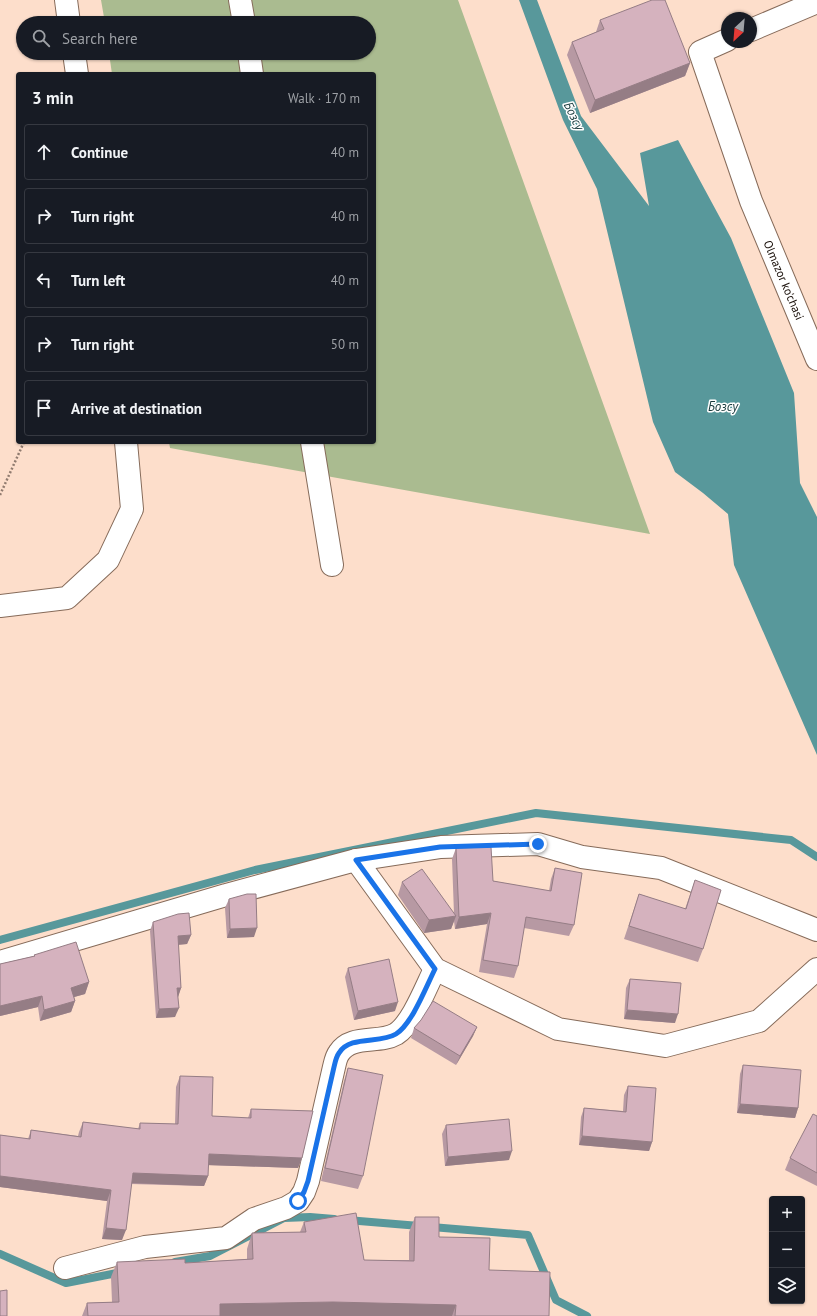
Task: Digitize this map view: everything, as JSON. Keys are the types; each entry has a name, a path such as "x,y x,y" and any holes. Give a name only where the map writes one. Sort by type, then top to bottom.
{"street":[{"path":"66,0 68,16"},
{"path":"240,0 243,16"},
{"path":"757,27 817,2"},
{"name":"Olmazor ko'chasi","path":"721,43 700,52 751,201 817,359"},
{"path":"75,60 77,72"},
{"path":"250,60 252,72"},
{"path":"0,606 67,598 108,560 132,509 126,444"},
{"path":"312,444 332,566"},
{"path":"0,962 226,895 356,860 440,847 538,844 582,857 661,868 817,930"},
{"path":"356,860 435,969 558,1029 665,1046 759,1021 817,969"},
{"path":"65,1268 145,1247 226,1238 254,1219 286,1208 298,1201 304,1192 308,1181 334,1067 339,1053 348,1044 395,1035 410,1018 435,969"}],"path":[{"path":"0,495 23,444"}],"green space":[{"path":"101,0 458,0 650,534 170,448 169,444 376,444 376,72 112,72 110,60 376,60 376,16 104,16"}],"water":[{"name":"Бозсу","path":"519,0 537,0 581,116 649,206 640,153 678,140 731,238 794,393 800,483 817,517 817,755 734,565 728,514 675,472 653,422 597,189 563,120"}],"building":[{"path":"652,0 665,0 690,63 595,100 572,42 604,29 600,20"},
{"path":"491,847 493,881 551,891 555,868 582,873 574,925 526,917 518,966 483,960 491,913 459,917 456,848"},
{"path":"422,869 456,916 429,920 402,882"},
{"path":"695,880 721,890 703,949 629,926 639,894 686,909"},
{"path":"247,894 256,894 257,928 230,929 229,899"},
{"path":"189,913 191,935 178,936 181,988 177,988 179,1008 159,1009 153,922 178,914"},
{"path":"76,942 89,982 71,988 75,1001 44,1010 42,996 0,1006 0,964 35,956 34,955"},
{"path":"389,959 398,1002 358,1011 348,968"},
{"path":"630,979 681,983 678,1014 627,1010"},
{"path":"433,1001 477,1027 460,1056 414,1028"},
{"path":"743,1065 801,1070 798,1108 740,1104"},
{"path":"348,1068 383,1075 363,1176 325,1168"},
{"path":"180,1076 213,1077 212,1116 251,1118 251,1109 313,1111 302,1158 209,1154 208,1176 133,1173 126,1230 106,1228 111,1190 0,1176 0,1135 30,1139 31,1130 81,1137 83,1122 140,1129 140,1123 178,1124"},
{"path":"628,1086 656,1088 652,1142 582,1136 584,1108 626,1112"},
{"path":"813,1114 817,1116 817,1173 790,1158"},
{"path":"509,1119 512,1151 448,1157 446,1125"},
{"path":"356,1213 364,1260 414,1261 415,1217 439,1217 439,1237 490,1238 489,1270 550,1272 549,1316 455,1316 456,1305 333,1302 220,1304 220,1316 88,1316 87,1303 119,1302 117,1262 185,1259 185,1263 253,1259 252,1233 306,1232 304,1222"},
{"path":"7,1290 7,1316 0,1316 0,1291"}],"waterway":[{"path":"0,940 255,870 536,813 791,840 817,857"},
{"path":"175,1262 210,1256 284,1218 310,1217 334,1219"},
{"path":"347,1220 528,1235 556,1300 587,1316"},
{"path":"0,1254 66,1283 122,1272"}],"route":[{"path":"298,1201 304,1192 308,1181 334,1067 339,1053 348,1044 395,1035 410,1018 435,969 356,860 440,847 538,844"}]}
